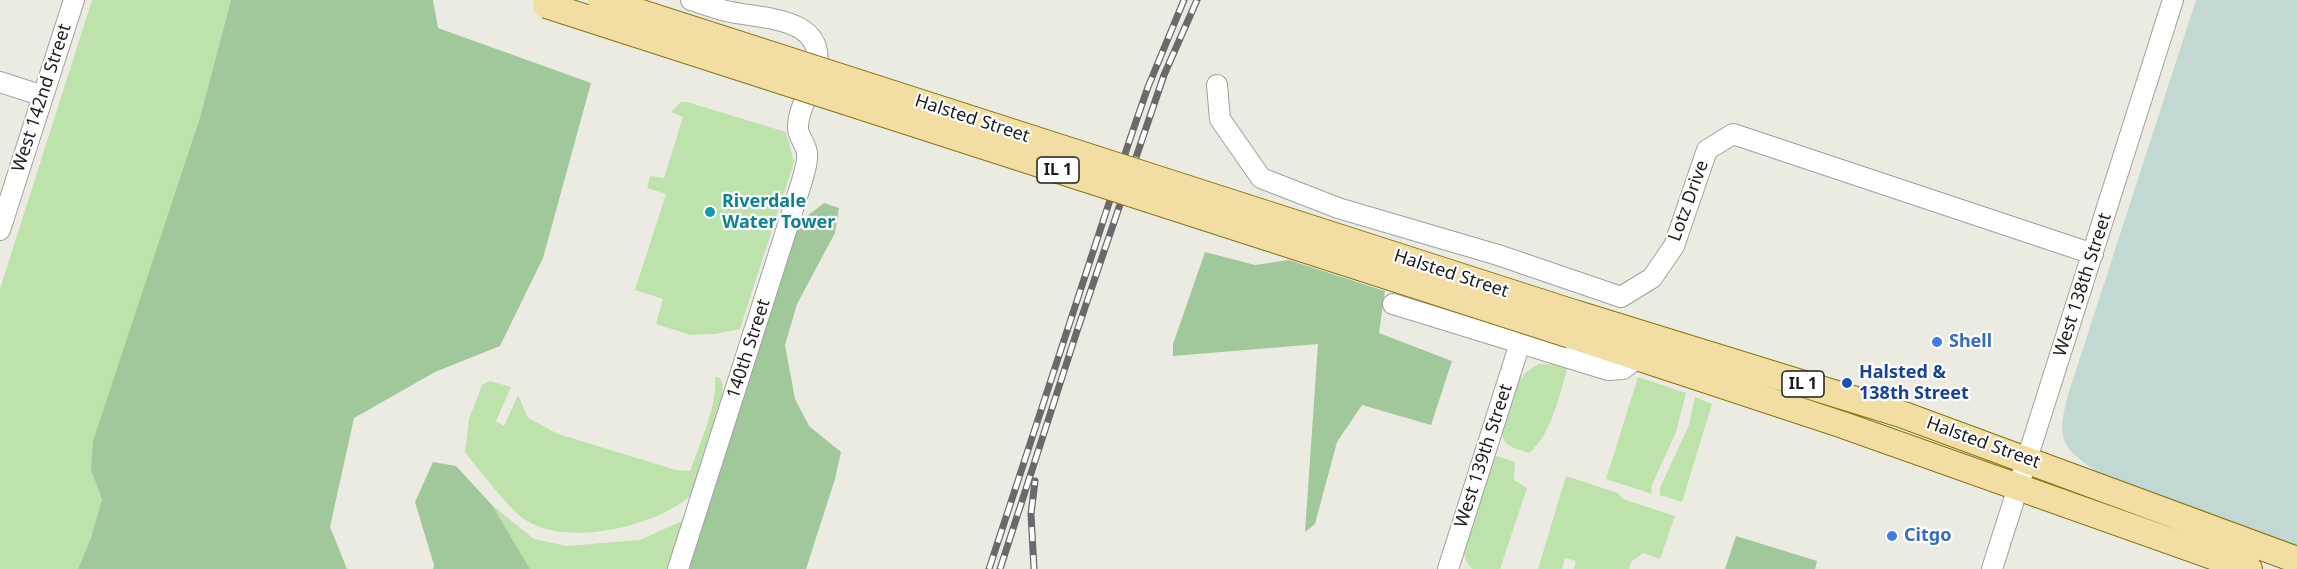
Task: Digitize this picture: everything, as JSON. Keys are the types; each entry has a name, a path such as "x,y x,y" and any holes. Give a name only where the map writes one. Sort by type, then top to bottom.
{"main road":[{"name":"Halsted Street","path":"601,0 1574,325 1639,357 2249,569"},
{"name":"Halsted Street","path":"538,2 1574,325 1901,414 2297,560"}],"street":[{"name":"West 142nd Street","path":"0,230 74,0"},
{"name":"140th Street","path":"678,569 802,181 807,154 798,128 816,70 818,55 815,44 807,32 783,21 728,12 691,0"},
{"name":"West 138th Street","path":"1992,569 2173,0"},
{"path":"0,82 43,96"},
{"name":"Lotz Drive","path":"1217,85 1220,119 1261,178 1338,208 1498,255 1621,297 1652,278 1674,246 1707,150 1733,134 2093,254"},
{"path":"1393,304 1608,370 1623,369 1639,357"},
{"name":"West 139th Street","path":"1448,569 1520,343"}],"green space":[{"path":"92,0 231,0 199,121 91,470 102,499 91,538 78,569 0,569 0,289"},
{"path":"231,0 433,0 438,28 591,83 543,258 500,346 435,372 354,418 330,527 347,569 78,569 91,538 102,499 91,470 93,441 199,121"},
{"path":"681,102 786,132 794,162 740,329 715,334 691,335 656,324 663,299 635,290 666,194 647,188 650,176 664,178 683,117 671,112"},
{"path":"824,203 839,208 835,233 797,304 785,345 795,399 809,426 841,452 835,479 806,569 685,569 777,277 802,220"},
{"path":"1205,252 1255,265 1289,260 1385,291 1379,333 1452,361 1431,425 1362,405 1337,442 1315,524 1305,532 1318,344 1173,356 1173,344"},
{"path":"1540,364 1568,366 1550,424 1529,453 1508,445 1504,440 1503,428 1509,402 1518,382 1528,371"},
{"path":"715,377 719,377 723,384 722,396 692,494 658,515 636,523 589,532 545,529 527,521 513,510 465,452 469,419 482,385 490,381 511,387 496,421 504,426 518,395 528,418 558,434 676,470 690,471 711,412"},
{"path":"1638,377 1686,393 1676,432 1651,487 1652,494 1606,479"},
{"path":"1695,397 1712,404 1682,502 1660,495 1660,488 1689,425"},
{"path":"1497,456 1515,462 1514,480 1527,488 1500,569 1472,569 1463,551 1493,458"},
{"path":"433,462 456,466 492,505 530,569 433,569 434,565 415,502"},
{"path":"1566,476 1618,493 1623,499 1675,516 1660,559 1643,553 1631,562 1629,569 1574,569 1576,561 1565,558 1562,569 1538,569"},
{"path":"492,505 534,539 567,546 640,540 684,520 668,569 530,569"},
{"path":"1736,536 1817,561 1815,569 1725,569"}],"shaded area":[{"path":"2196,0 2297,0 2297,550 2099,473 2076,457 2065,442 2063,433 2062,423 2068,395"}],"railway":[{"path":"989,569 1130,139 1148,87 1184,0"},
{"path":"1000,569 1077,331 1164,75 1197,0"},
{"path":"1034,569 1031,514 1035,481"}],"place":[{"name":"Riverdale Water Tower","path":"710,212"},
{"name":"Shell","path":"1937,342"},
{"name":"Halsted & 138th Street","path":"1847,383"},
{"name":"Citgo","path":"1892,536"}]}
